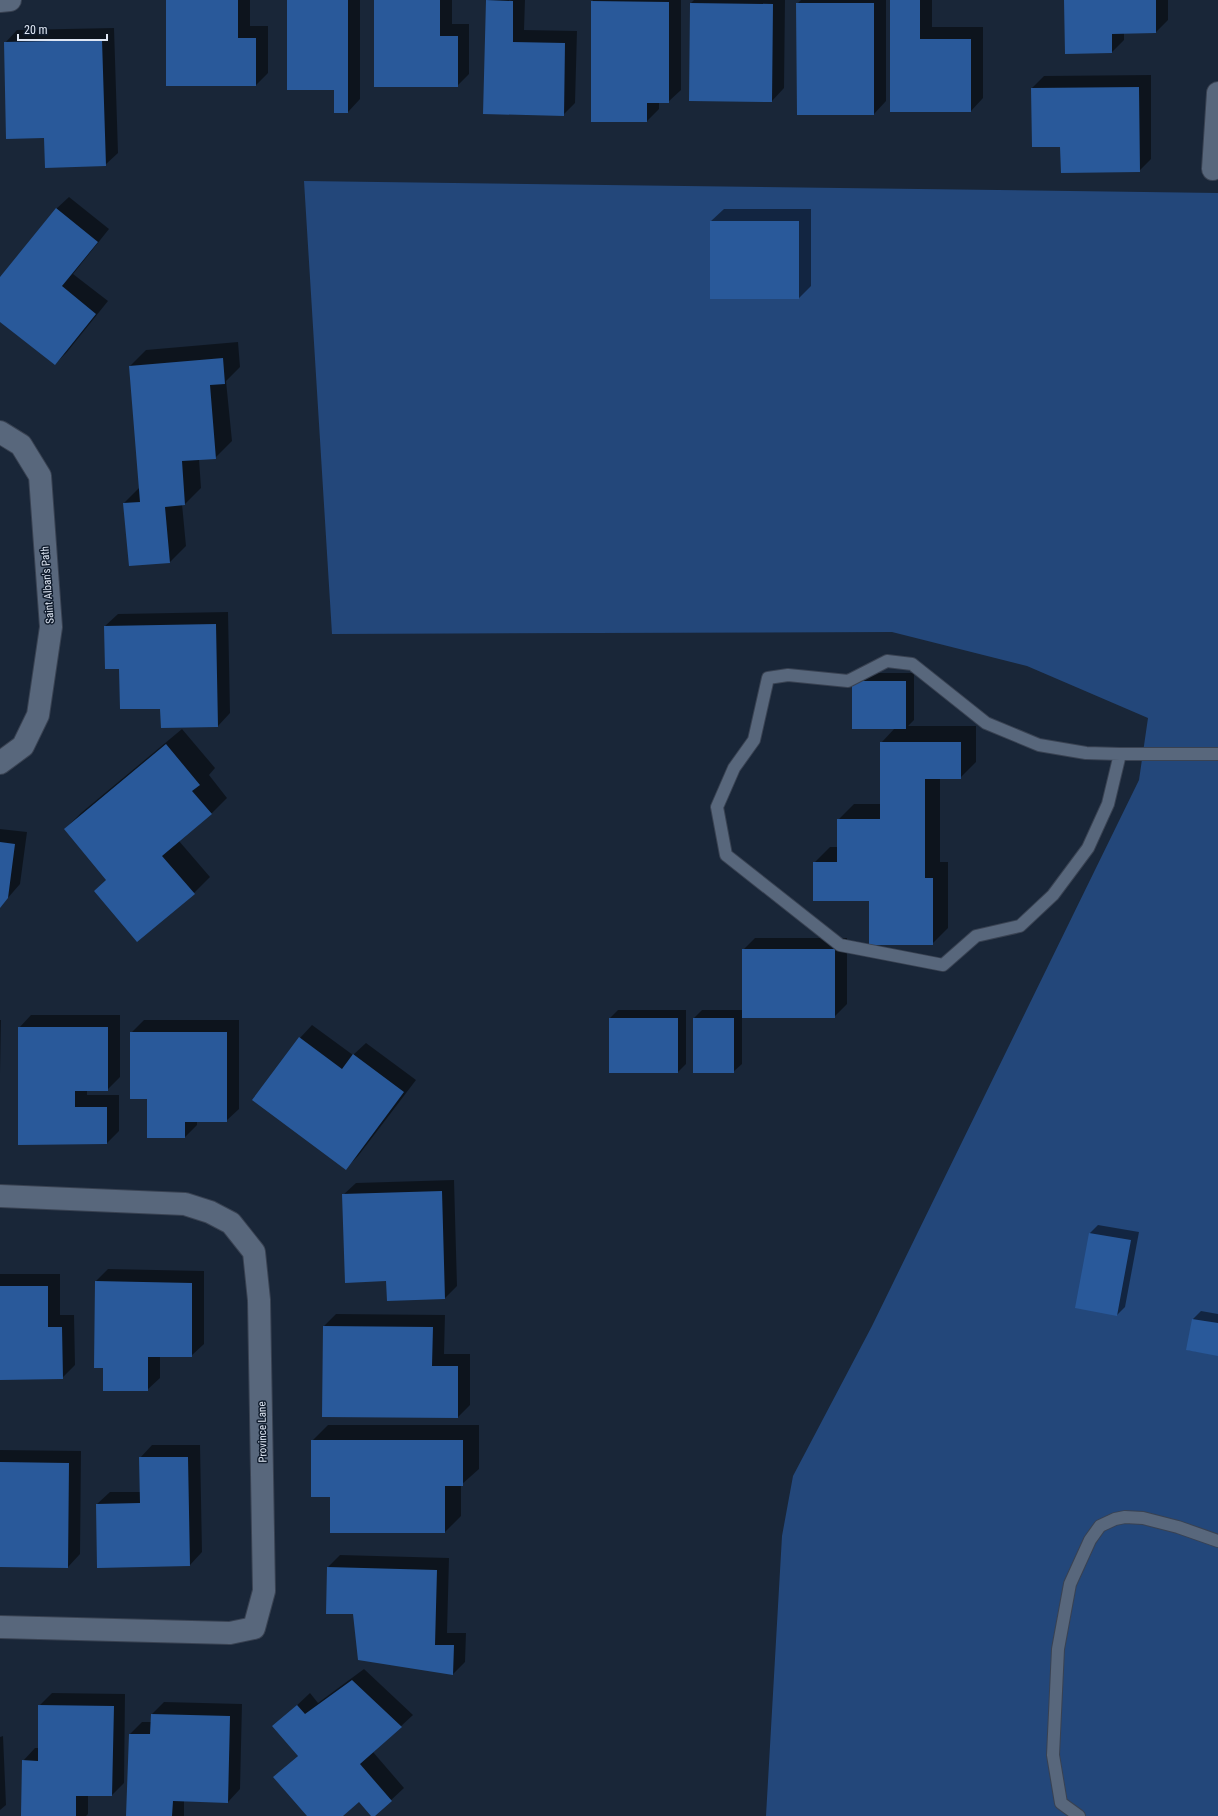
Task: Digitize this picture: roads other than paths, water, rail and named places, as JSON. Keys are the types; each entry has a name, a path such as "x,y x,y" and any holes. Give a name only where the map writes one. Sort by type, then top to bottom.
{"street":[{"path":"0,1 10,0"},
{"path":"1213,169 1218,93"},
{"name":"Saint Alban's Path","path":"0,432 20,445 40,476 51,627 38,715 23,746 0,763"},
{"name":"Province Lane","path":"0,1196 185,1204 210,1212 231,1223 254,1252 259,1300 264,1591 254,1628 230,1633 0,1627"}],"lane":[{"path":"1120,754 1108,804 1088,848 1053,895 1020,926 976,936 943,965 840,944 726,855 717,807 734,768 754,740 768,678 788,675 848,681 887,661 912,664 986,723 1039,745 1086,753 1218,754"},
{"path":"1079,1816 1061,1803 1053,1755 1058,1649 1070,1584 1090,1540 1100,1526 1115,1519 1125,1517 1142,1518 1178,1527 1218,1541"}]}
